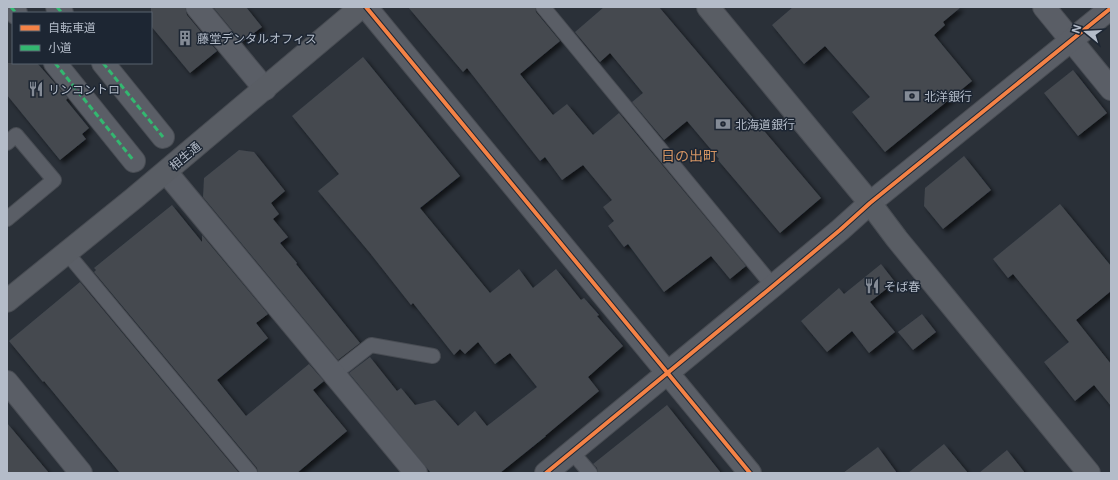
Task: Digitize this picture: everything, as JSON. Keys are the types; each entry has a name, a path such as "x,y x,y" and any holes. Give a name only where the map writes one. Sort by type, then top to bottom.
{"street":[{"path":"197,7 265,88"},
{"name":"相生通","path":"7,302 166,172 361,7"},
{"path":"366,7 750,473"},
{"path":"708,7 870,203 902,245 1089,473"},
{"path":"1044,7 1111,89"},
{"path":"546,473 773,286 870,203 1111,8"},
{"path":"57,64 134,161"},
{"path":"104,64 163,137"},
{"path":"166,172 416,473"},
{"path":"7,382 81,473"}],"lane":[{"path":"543,7 773,286"},
{"path":"7,143 16,135 54,180 7,219"},
{"path":"67,253 250,473"},
{"path":"334,374 371,344 433,356"},
{"path":"572,452 590,473"}],"building":[{"name":"藤堂デンタルオフィス","path":"151,7 185,7 187,15 217,51 190,73 152,27"},
{"path":"213,7 246,7 262,27 242,42"},
{"path":"408,7 535,7 536,12 560,41 520,74 553,115 567,104 593,135 619,113 746,266 730,279 711,256 664,292 628,244 624,247 608,226 614,221 603,207 612,200 583,165 562,180 545,157 540,161 467,68 463,72"},
{"name":"北海道銀行","path":"604,7 659,7 821,198 780,233 687,121 664,140 632,102 643,93 610,53 600,62 575,32"},
{"path":"793,7 961,7 943,22 945,25 934,35 972,81 885,152 852,112 870,97 825,46 804,64 772,25"},
{"path":"363,57 460,176 420,208 490,293 519,269 533,288 556,269 581,300 584,298 599,315 597,316 623,346 588,377 599,391 500,473 431,473 349,373 370,357 397,391 401,388 415,405 435,400 458,426 475,411 487,426 537,387 510,353 495,364 478,342 465,354 460,349 454,355 413,303 411,305 318,191 339,174 292,116"},
{"name":"リンコントロ","path":"7,63 38,64 68,98 66,100 89,128 82,134 86,139 60,160 7,95"},
{"path":"1073,70 1107,113 1078,136 1044,93"},
{"path":"239,150 254,152 285,191 271,203 279,214 273,219 288,237 280,243 360,343 338,360 203,197 204,178"},
{"path":"964,156 991,190 943,229 924,206 925,188"},
{"path":"1060,204 1111,266 1111,291 1076,320 1111,364 1111,406 1094,385 1075,401 1044,362 1069,342 1013,274 1008,278 993,259"},
{"path":"172,205 202,242 202,235 268,314 256,323 268,338 217,380 246,416 309,364 324,381 313,390 347,431 297,473 258,473 257,468 94,272 96,270 94,268"},
{"path":"881,264 895,282 870,302 895,332 869,353 852,331 827,352 801,321 839,288 844,294"},
{"path":"80,282 239,473 120,473 44,381 43,382 9,341"},
{"path":"922,314 936,332 913,350 898,332"},
{"path":"667,405 721,473 598,473 597,468 593,464"},
{"path":"7,423 49,473 7,473"},
{"path":"944,444 968,473 908,473"},
{"path":"878,447 897,473 843,473"},
{"path":"1007,450 1025,473 979,473"}],"marked path":[{"path":"11,7 15,12"},
{"path":"57,7 61,12"},
{"path":"56,64 134,161"},
{"path":"104,64 163,137"}],"cycle path":[{"path":"366,7 750,473"},
{"path":"546,473 773,286 870,203 1111,8"}],"place":[{"name":"藤堂デンタルオフィス","path":"185,38"},
{"name":"リンコントロ","path":"36,89"},
{"name":"北洋銀行","path":"912,96"},
{"name":"北海道銀行","path":"723,124"},
{"name":"そば春","path":"872,286"}],"district":[{"name":"日の出町","path":"689,155"}]}
